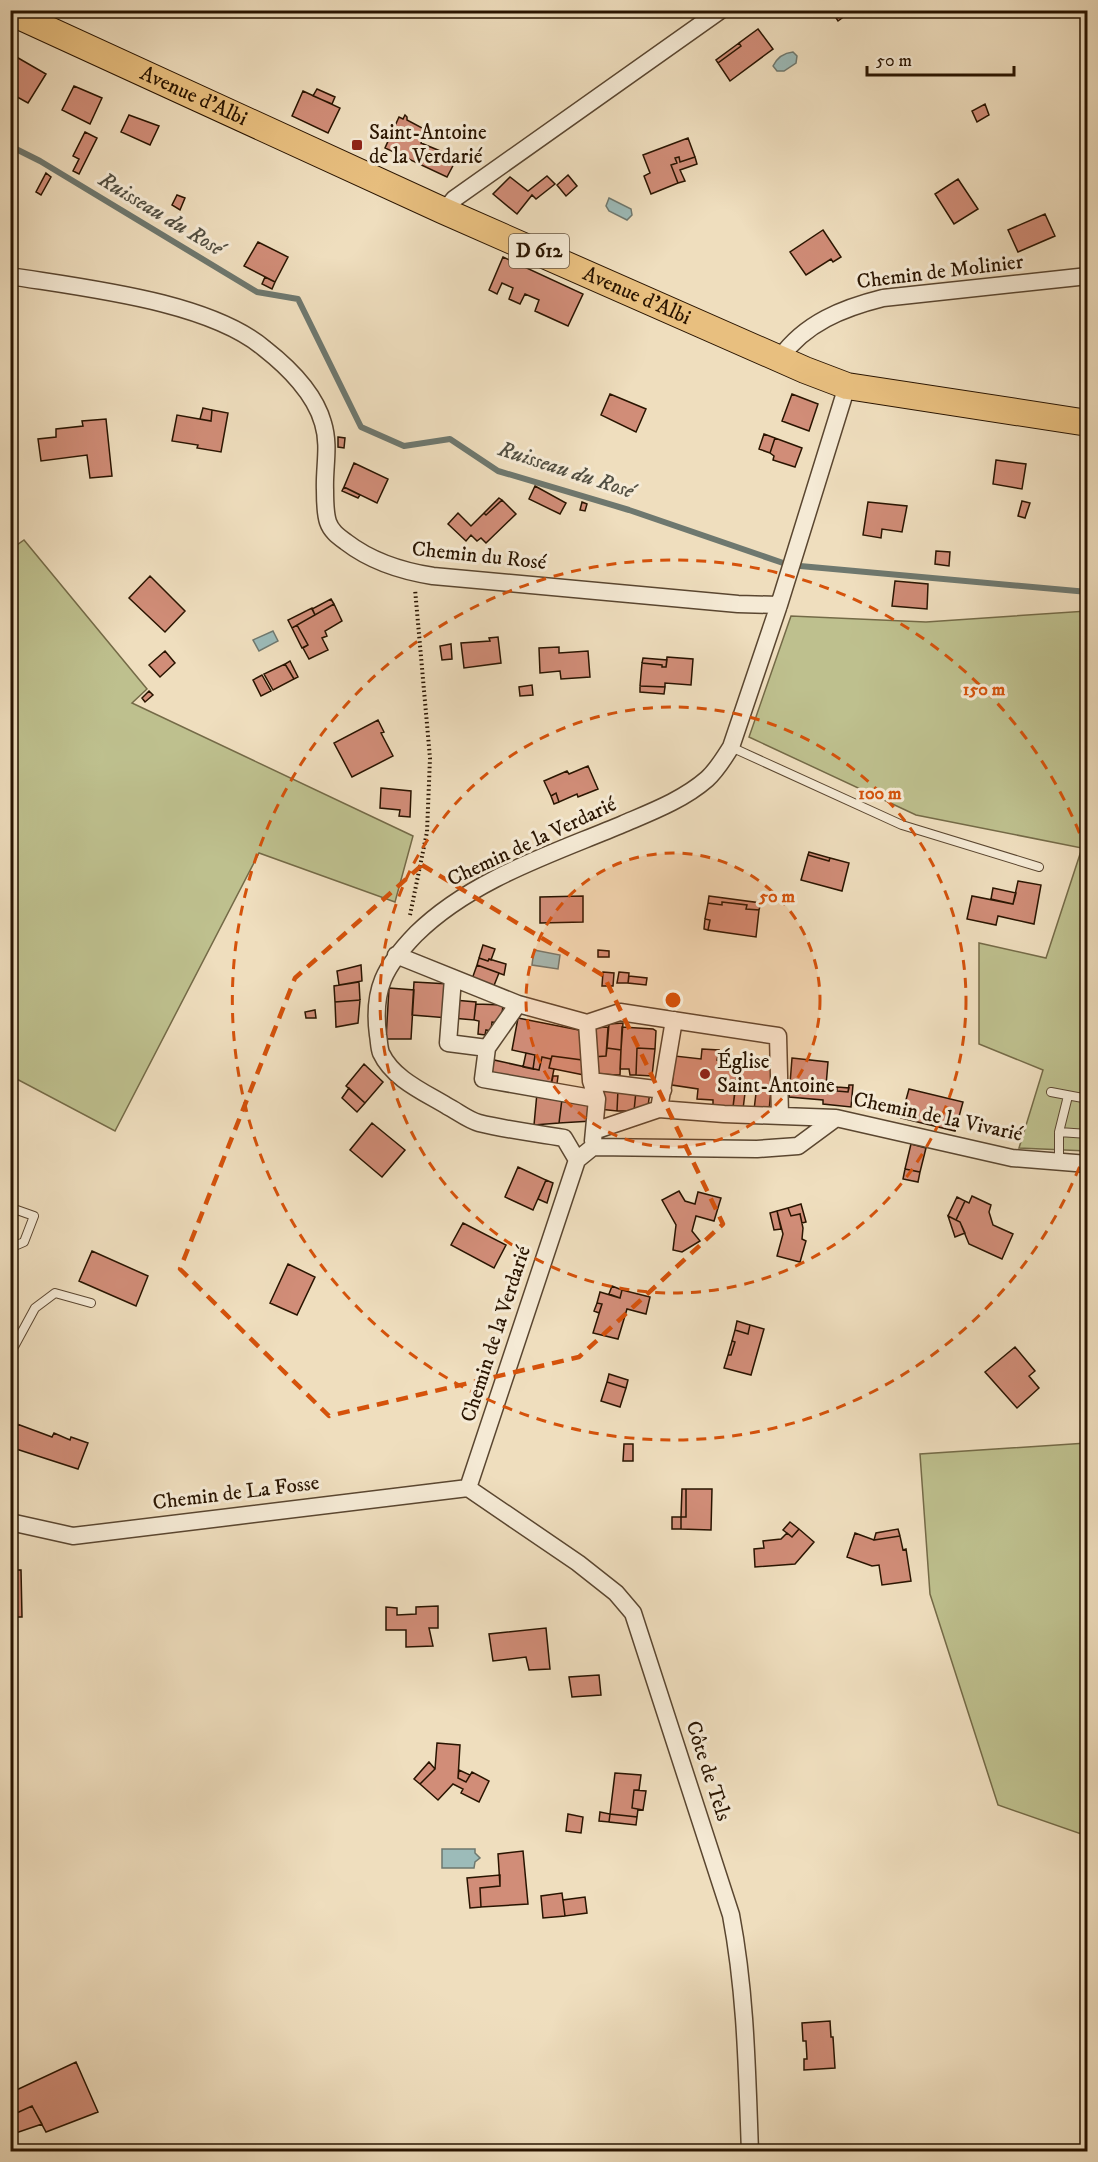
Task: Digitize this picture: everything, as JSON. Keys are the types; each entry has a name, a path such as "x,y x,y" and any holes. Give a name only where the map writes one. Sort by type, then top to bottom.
{"main road":[{"name":"Avenue d'Albi","path":"10,12 444,211 805,370 847,386 1088,423"}],"street":[{"path":"444,211 454,199 721,10"},
{"name":"Chemin du Rosé","path":"10,276 146,299 217,320 265,348 314,401 323,421 328,443 325,489 328,523 334,533 356,550 381,563 414,573 738,604 779,605"},
{"name":"Chemin de Molinier","path":"780,358 802,334 843,309 883,298 1088,276"},
{"name":"Chemin de la Verdarié","path":"468,1488 577,1160 564,1138 477,1122 410,1084 396,1073 381,1052 376,1020 380,985 396,954 441,912 467,894 517,869 643,815 686,794 707,778 731,747 792,565 847,386"},
{"path":"396,954 518,1004 587,1023 620,1012 778,1036 780,1115"},
{"path":"453,978 448,1043 487,1048"},
{"path":"518,1004 487,1048 483,1079 597,1099"},
{"path":"659,1109 674,1020"},
{"path":"587,1023 591,1081 597,1099 593,1139"},
{"path":"591,1081 663,1090"},
{"path":"577,1160 593,1139 659,1109 836,1118"},
{"name":"Chemin de la Vivarié","path":"593,1139 757,1149 798,1146 836,1118 1012,1158 1088,1164"},
{"name":"Chemin de La Fosse","path":"10,1522 73,1536 468,1488"},
{"name":"Côte de Tels","path":"468,1488 578,1563 616,1593 633,1613 731,1916 744,2003 750,2151"}],"lane":[{"path":"10,426 13,453 10,461"},
{"path":"731,747 902,825 1039,867"},
{"path":"1051,1092 1088,1100"},
{"path":"1059,1162 1059,1132 1068,1096"},
{"path":"1059,1132 1088,1134"},
{"path":"10,1248 24,1242 34,1216 17,1210"},
{"path":"10,1354 35,1308 55,1293 91,1303"}],"path":[{"path":"410,940 408,926 427,832 430,758 414,573"}],"highlighted area":[{"path":"422,865 604,976 723,1224 579,1357 329,1416 180,1269 295,978"}],"green space":[{"path":"24,540 147,689 132,703 413,836 395,902 259,853 115,1131 11,1076 10,550"},
{"path":"1087,611 1087,1151 1019,1148 1043,1070 979,1044 979,943 1046,958 1082,848 916,815 749,737 791,616 926,622"},
{"path":"1088,1443 1087,1836 998,1805 930,1594 920,1454"}],"water":[{"path":"793,52 797,56 796,63 784,71 777,71 773,66 776,61 783,55"},
{"path":"609,198 631,209 632,215 627,220 609,211 606,206"},
{"path":"273,631 278,641 259,651 253,640"},
{"path":"534,950 560,955 558,969 532,965"},
{"path":"442,1849 475,1849 475,1853 480,1858 475,1862 474,1868 442,1868"}],"building":[{"path":"831,10 853,10 838,21"},
{"path":"758,29 773,49 730,81 718,63 741,46 739,43"},
{"path":"739,43 741,46 718,63 716,60"},
{"path":"13,55 46,74 28,103 10,93 10,59"},
{"path":"74,86 102,98 90,124 62,110"},
{"path":"317,89 335,97 332,104 313,96"},
{"path":"303,91 340,108 328,133 292,116"},
{"path":"985,104 989,115 977,122 972,111"},
{"path":"129,115 159,126 150,145 121,132"},
{"path":"405,115 407,120 426,130 421,143 457,158 447,177 385,148 399,117 403,119"},
{"path":"85,132 97,138 79,174 73,171 79,159 73,156"},
{"path":"688,138 695,157 680,162 679,157 675,158 677,163 671,165 678,183 651,194 644,176 650,173 643,155"},
{"path":"679,157 680,162 695,157 697,164 680,170 685,181 678,183 671,165 677,163 675,158"},
{"path":"46,173 51,177 41,195 36,192"},
{"path":"568,175 577,186 566,196 557,185"},
{"path":"547,176 555,184 536,199 532,195 517,214 493,194 510,177 528,191"},
{"path":"958,179 978,209 954,224 935,194"},
{"path":"1088,189 1088,205 1082,192"},
{"path":"177,195 185,198 180,210 172,205"},
{"path":"1045,214 1055,236 1018,252 1008,230"},
{"path":"823,230 841,257 833,262 831,259 806,275 790,252"},
{"path":"258,242 288,257 275,282 244,266"},
{"path":"503,257 583,294 568,326 535,311 539,300 525,294 520,304 509,299 513,288 502,283 497,294 489,290"},
{"path":"265,277 275,282 272,289 262,284"},
{"path":"610,394 646,409 636,432 601,415"},
{"path":"792,394 818,404 809,431 782,421"},
{"path":"203,408 212,410 211,421 200,419"},
{"path":"212,410 228,413 221,452 172,441 177,415 211,421"},
{"path":"106,419 112,476 90,478 87,455 41,461 38,439 56,437 56,429 83,426 82,421"},
{"path":"764,434 775,438 770,453 759,449"},
{"path":"338,437 345,438 344,448 338,447"},
{"path":"775,438 802,448 795,467 773,460 774,456 770,453"},
{"path":"996,460 1026,464 1022,489 993,484"},
{"path":"354,463 388,479 377,503 344,487"},
{"path":"535,486 566,503 560,514 529,499"},
{"path":"344,487 360,495 358,498 342,491"},
{"path":"499,498 502,500 486,515 484,513"},
{"path":"502,500 516,514 486,543 481,538 477,541 471,535 466,541 448,524 458,513 471,526"},
{"path":"1022,501 1030,503 1025,518 1018,516"},
{"path":"582,502 587,504 585,511 580,510"},
{"path":"868,502 907,506 902,532 882,529 881,538 863,535"},
{"path":"936,551 950,552 949,566 935,564"},
{"path":"150,576 185,611 165,632 129,598"},
{"path":"895,581 928,584 927,609 892,606"},
{"path":"331,599 334,604 315,615 312,609"},
{"path":"334,604 342,621 325,631 327,636 322,638 328,650 309,659 303,648 308,645 297,625"},
{"path":"312,608 315,615 292,628 288,620"},
{"path":"297,625 308,645 302,648 292,628"},
{"path":"498,637 501,663 464,668 461,643 490,641 489,638"},
{"path":"451,644 452,659 442,660 440,646"},
{"path":"559,647 559,653 588,651 590,677 561,679 560,671 540,673 539,648"},
{"path":"165,651 175,663 160,677 149,665"},
{"path":"667,657 693,659 691,685 665,683 665,687 640,686 642,663 666,667"},
{"path":"643,658 667,660 666,667 642,663"},
{"path":"290,661 298,677 294,679 285,664"},
{"path":"285,664 294,679 273,690 264,674"},
{"path":"262,675 271,691 261,696 253,680"},
{"path":"532,685 533,695 520,696 519,687"},
{"path":"640,686 665,687 664,694 640,692"},
{"path":"149,691 153,695 145,702 142,698"},
{"path":"378,720 384,732 381,733 393,756 352,777 334,743"},
{"path":"588,766 598,789 578,797 577,794 559,802 556,793 551,796 544,781 567,771 569,774"},
{"path":"381,788 411,791 410,817 399,816 400,810 380,808"},
{"path":"556,793 559,802 554,804 551,796"},
{"path":"809,852 830,858 829,861 808,855"},
{"path":"808,855 829,861 830,858 849,863 842,891 801,880"},
{"path":"1018,881 1041,885 1034,924 998,916 996,925 967,919 972,896 1013,904"},
{"path":"993,888 1016,893 1013,904 991,899"},
{"path":"583,896 583,922 540,923 540,897"},
{"path":"709,896 761,903 759,910 746,909 747,905 708,903"},
{"path":"722,902 747,905 746,909 759,910 756,937 708,930 710,920 705,919 708,903 722,905"},
{"path":"705,919 710,920 708,930 704,929"},
{"path":"483,945 495,949 491,960 479,958"},
{"path":"598,950 609,951 609,957 598,957"},
{"path":"479,958 506,964 504,975 477,965"},
{"path":"361,965 362,981 339,985 337,971"},
{"path":"477,965 499,973 493,988 472,979"},
{"path":"603,972 614,973 613,986 602,986"},
{"path":"619,972 629,973 628,983 617,983"},
{"path":"629,976 647,978 646,985 628,983"},
{"path":"359,982 360,1000 335,1002 334,986"},
{"path":"414,982 449,984 448,1018 412,1015"},
{"path":"389,988 414,990 411,1039 386,1039"},
{"path":"360,1000 358,1023 336,1027 335,1002"},
{"path":"454,1000 476,1002 474,1020 452,1018"},
{"path":"476,1004 503,1005 501,1023 492,1022 491,1031 486,1030 485,1035 478,1034 479,1021 474,1020"},
{"path":"315,1010 316,1018 306,1018 305,1012"},
{"path":"518,1018 584,1031 582,1060 542,1057 539,1070 533,1069 535,1055 512,1050"},
{"path":"623,1023 621,1050 607,1048 609,1024"},
{"path":"608,1027 606,1056 592,1057 592,1028"},
{"path":"622,1027 656,1031 655,1049 637,1048 636,1075 630,1075 629,1069 620,1069"},
{"path":"607,1048 621,1050 620,1075 595,1074 592,1057 606,1056"},
{"path":"637,1048 655,1049 652,1076 636,1075"},
{"name":"Église Saint-Antoine","path":"702,1049 719,1050 717,1060 738,1063 733,1107 713,1105 713,1100 697,1099 698,1089 672,1085 675,1056 701,1059"},
{"path":"526,1053 535,1055 533,1069 523,1067"},
{"path":"552,1056 582,1060 584,1075 549,1068"},
{"path":"542,1057 551,1059 549,1068 554,1069 551,1084 490,1076 494,1060 539,1070"},
{"path":"792,1058 828,1062 826,1086 837,1087 837,1091 848,1092 849,1085 853,1085 851,1107 823,1104 823,1100 789,1097"},
{"path":"738,1063 773,1067 769,1111 754,1110 756,1093 735,1092"},
{"path":"364,1064 383,1082 365,1103 346,1086"},
{"path":"553,1076 558,1076 557,1084 551,1086"},
{"path":"600,1087 618,1089 617,1111 599,1109"},
{"path":"837,1087 849,1088 848,1092 837,1091"},
{"path":"349,1088 365,1103 357,1112 342,1098"},
{"path":"618,1089 636,1091 634,1111 617,1111"},
{"path":"909,1089 963,1102 955,1131 901,1118"},
{"path":"636,1091 650,1092 648,1106 634,1111"},
{"path":"735,1092 745,1093 743,1109 733,1107"},
{"path":"537,1093 562,1099 559,1123 534,1125"},
{"path":"562,1099 593,1102 592,1121 559,1123"},
{"path":"372,1123 405,1150 382,1177 350,1150"},
{"path":"911,1144 926,1148 920,1172 905,1169"},
{"path":"518,1167 546,1180 533,1210 505,1197"},
{"path":"10,1169 13,1169 11,1186 15,1187 14,1197 10,1197"},
{"path":"905,1169 920,1172 918,1182 903,1179"},
{"path":"546,1180 553,1183 547,1203 538,1199"},
{"path":"679,1191 685,1201 695,1204 698,1192 721,1198 714,1221 696,1216 692,1231 700,1241 682,1252 673,1250 676,1225 662,1200"},
{"path":"972,1196 991,1205 989,1212 993,1225 1013,1234 1002,1259 969,1244 960,1222 956,1220 965,1201 969,1203"},
{"path":"957,1197 965,1201 956,1220 948,1216"},
{"path":"801,1204 806,1222 802,1223 800,1214 791,1216 788,1208"},
{"path":"788,1208 791,1216 800,1214 803,1228 802,1239 806,1241 800,1262 777,1256 783,1234 777,1211"},
{"path":"777,1211 781,1229 774,1230 770,1213"},
{"path":"948,1216 960,1222 965,1233 955,1237"},
{"path":"463,1223 506,1245 494,1268 451,1245"},
{"path":"92,1251 148,1276 136,1306 79,1281"},
{"path":"288,1264 315,1277 297,1315 270,1303"},
{"path":"612,1286 622,1290 620,1298 609,1294"},
{"path":"622,1290 650,1297 646,1314 627,1309 618,1339 593,1333 602,1304 597,1303 600,1292 620,1298"},
{"path":"597,1303 602,1304 599,1313 594,1311"},
{"path":"737,1321 750,1325 748,1334 735,1330"},
{"path":"750,1325 764,1329 751,1375 724,1368 735,1342 732,1341 735,1330 748,1334"},
{"path":"732,1341 735,1342 731,1355 728,1355"},
{"path":"1015,1347 1035,1371 1029,1376 1039,1388 1017,1408 985,1372"},
{"path":"609,1374 628,1380 626,1388 607,1382"},
{"path":"607,1382 626,1388 620,1407 601,1401"},
{"path":"17,1424 52,1437 54,1433 70,1440 71,1437 88,1443 78,1469 10,1447"},
{"path":"624,1444 633,1444 633,1461 623,1461"},
{"path":"682,1489 686,1489 686,1517 681,1517"},
{"path":"686,1489 712,1489 711,1530 681,1529 681,1517 686,1517"},
{"path":"672,1517 681,1517 681,1529 672,1529"},
{"path":"790,1522 799,1529 792,1537 783,1530"},
{"path":"799,1529 814,1542 795,1564 755,1567 754,1549 764,1548 763,1541 781,1539 787,1533 792,1537"},
{"path":"898,1529 900,1536 874,1540 876,1533"},
{"path":"855,1533 874,1540 900,1536 903,1550 906,1549 911,1581 882,1585 879,1565 872,1566 847,1557"},
{"path":"10,1570 21,1570 22,1617 10,1617"},
{"path":"438,1606 438,1628 429,1628 433,1646 406,1647 406,1630 386,1630 386,1607 397,1608 397,1615 416,1614 416,1607"},
{"path":"546,1628 550,1669 529,1670 526,1657 493,1661 489,1634"},
{"path":"599,1675 601,1695 572,1697 569,1677"},
{"path":"437,1743 460,1745 458,1778 466,1782 472,1772 489,1781 479,1802 461,1793 463,1789 453,1784 438,1800 420,1784 435,1769"},
{"path":"429,1762 435,1769 420,1784 414,1779"},
{"path":"459,1770 470,1775 466,1782 458,1778"},
{"path":"615,1773 641,1775 639,1790 634,1790 632,1808 638,1809 637,1817 610,1814"},
{"path":"634,1790 646,1791 643,1810 632,1808"},
{"path":"600,1812 610,1814 609,1822 599,1821"},
{"path":"568,1814 583,1817 581,1833 566,1831"},
{"path":"610,1814 637,1817 636,1825 609,1822"},
{"path":"523,1851 528,1904 481,1907 480,1888 500,1886 498,1854"},
{"path":"500,1875 500,1886 480,1888 481,1907 470,1908 467,1878"},
{"path":"562,1893 565,1916 543,1918 541,1896"},
{"path":"585,1897 587,1913 565,1916 563,1900"},
{"path":"830,2021 835,2068 804,2070 804,2059 807,2059 802,2023"},
{"path":"76,2062 98,2112 46,2132 32,2106 10,2116 10,2093"},
{"path":"32,2106 42,2124 10,2135 10,2116"}],"waterway":[{"name":"Ruisseau du Rosé","path":"10,146 40,161 257,292 298,299 361,427 404,446 450,439 498,471 629,510 789,565 1088,592"}],"place":[{"name":"Saint-Antoine de la Verdarié","path":"357,145"},
{"name":"Église Saint-Antoine","path":"705,1074"}]}
